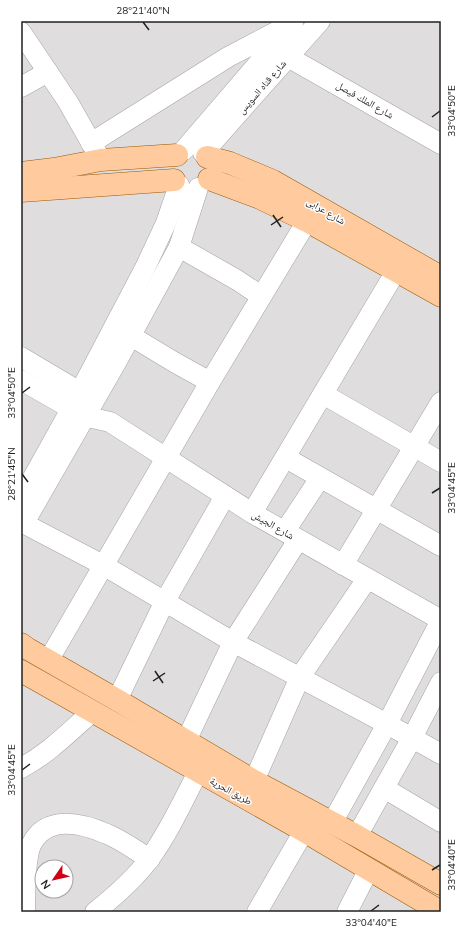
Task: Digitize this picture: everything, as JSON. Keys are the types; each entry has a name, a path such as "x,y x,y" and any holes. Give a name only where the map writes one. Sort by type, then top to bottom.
{"main road":[{"name":"شارع عرابى","path":"21,173 54,169 96,152 192,154 230,163 274,181 441,277"},
{"path":"192,154 209,161 211,170 190,183 171,171 171,167 192,154"},
{"name":"شارع عرابى","path":"21,191 190,183 260,198 307,221 441,296"},
{"name":"طريق الحرية","path":"21,644 254,781 357,836 441,884"},
{"name":"طريق الحرية","path":"21,671 304,831 441,912"}],"street":[{"name":"شارع قناه السويس","path":"192,154 288,57 320,21"},
{"name":"شارع قناه السويس","path":"192,154 294,22"},
{"path":"21,32 68,102 96,152 228,57 294,22"},
{"name":"شارع الملك فيصل","path":"288,57 441,144"},
{"path":"21,87 48,72"},
{"path":"21,498 82,404 131,336 179,247 190,183"},
{"path":"190,183 166,223 82,404 22,522 103,565 233,642 441,754"},
{"path":"48,660 210,382 307,221"},
{"path":"179,247 237,280 261,296"},
{"path":"252,513 396,271"},
{"path":"131,336 210,382"},
{"name":"شارع الجيش","path":"21,356 82,404 252,513 368,579 440,616"},
{"name":"شارع الجيش","path":"21,380 82,404"},
{"path":"323,394 441,462"},
{"path":"343,565 441,402"},
{"path":"286,458 441,546"},
{"path":"186,741 233,642 292,535 320,478"},
{"path":"117,700 165,601 225,496"},
{"path":"254,781 300,677 368,579"},
{"path":"332,823 387,724 440,616"},
{"path":"357,836 412,738 441,682"},
{"path":"21,768 35,761 92,712"},
{"path":"95,912 116,895 150,859 198,772"},
{"path":"384,788 441,822"},
{"path":"25,912 26,883 31,845 40,833 53,824 82,826 108,834 150,859"},
{"path":"257,912 304,831"},
{"path":"346,912 369,869"}],"shaded area":[{"path":"21,21 441,21 441,912 21,912"}]}
